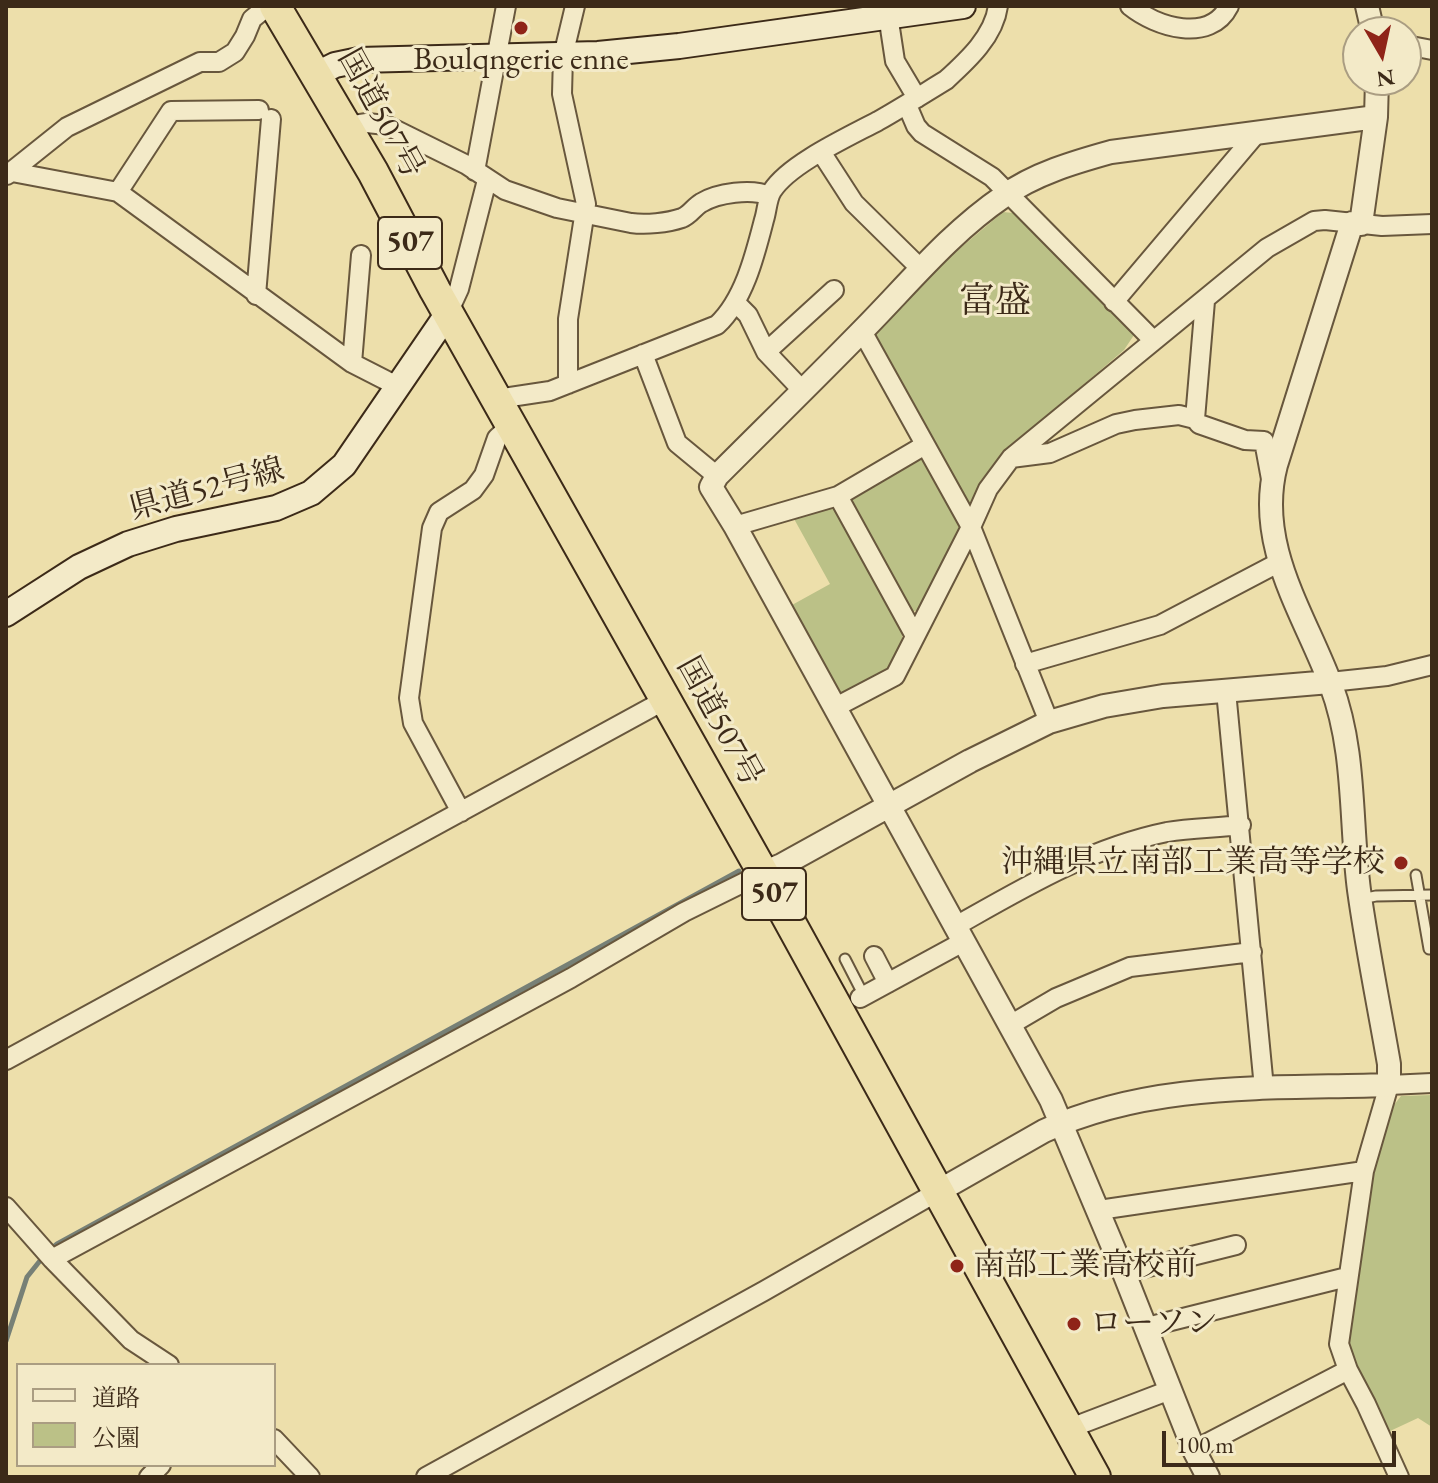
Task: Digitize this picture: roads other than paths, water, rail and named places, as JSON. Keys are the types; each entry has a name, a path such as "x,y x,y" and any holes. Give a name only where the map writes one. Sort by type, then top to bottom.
{"highway":[{"name":"国道507号","path":"275,6 347,126 1095,1477"}],"main road":[{"path":"317,74 335,65 359,60 563,56 679,46 895,10 963,6"},
{"name":"県道52号線","path":"6,614 79,567 128,544 176,529 276,508 311,493 344,465 448,313"}],"street":[{"path":"9,174 67,127 200,62 219,62 235,52 252,19 268,6"},
{"path":"448,313 468,259 506,6"},
{"path":"568,384 568,319 586,215 584,187 562,94 563,56 575,6"},
{"path":"461,812 413,723 409,698 432,528 439,512 473,490 484,475 504,412 539,394 717,325 735,302 759,239 769,196 785,176 946,80 996,23 998,6"},
{"path":"1130,6 1169,25 1197,29 1218,21 1229,6"},
{"path":"895,10 895,61 912,101 916,126 922,133 992,177 1153,340"},
{"path":"149,85 171,111 265,114 256,295"},
{"path":"1271,483 1356,223 1376,117 1377,96"},
{"path":"118,192 171,111"},
{"path":"1208,1477 1194,1450 1147,1327 1062,1123 711,487 717,476 862,331 920,268 959,231 1006,194 1080,160 1111,152 1376,117"},
{"path":"347,126 367,123 386,125 529,199 586,215 640,224 686,217 700,203 713,198 759,191 769,196"},
{"path":"1114,302 1257,133"},
{"path":"821,152 854,203 920,268"},
{"path":"9,174 118,192 352,363 399,387"},
{"path":"834,708 895,676 988,489 1011,458 1153,340 1267,248 1314,221 1412,227 1432,224"},
{"path":"352,363 361,255"},
{"path":"766,352 834,290"},
{"path":"1195,419 1205,301"},
{"path":"735,302 748,315 766,352 802,390"},
{"path":"862,331 971,527 1049,722"},
{"path":"643,354 677,443 717,476"},
{"path":"1011,458 1050,453 1116,424 1179,415 1238,438 1264,441 1271,483 1270,519 1278,563 1330,682 1348,748 1361,899 1389,1064 1389,1085 1364,1171 1339,1344 1348,1370 1399,1477"},
{"path":"735,526 838,496 925,445"},
{"path":"838,496 915,636"},
{"path":"1025,664 1160,625 1278,563"},
{"path":"52,1259 571,978 684,912 889,808 970,761 1049,722 1104,706 1163,696 1387,676 1432,665"},
{"path":"1226,691 1264,1088"},
{"path":"6,1060 665,700"},
{"path":"862,997 1069,864 1168,832 1241,825"},
{"path":"1010,1025 1056,998 1130,967 1252,952"},
{"path":"874,956 888,983"},
{"path":"426,1477 1062,1123 1160,1095 1192,1091 1432,1083"},
{"path":"1099,1210 1364,1171"},
{"path":"6,1207 131,1340 166,1363"},
{"path":"1124,1273 1236,1245"},
{"path":"1147,1327 1347,1277"},
{"path":"1194,1450 1348,1370"},
{"path":"1068,1429 1170,1390"},
{"path":"276,1441 310,1477"}],"lane":[{"path":"1416,875 1429,949"},
{"path":"1361,899 1432,895"},
{"path":"845,959 862,997"}],"waterway":[{"path":"50,1250 739,871"},
{"path":"6,1341 27,1277 43,1257"}],"place":[{"name":"Boulqngerie enne","path":"521,28"},
{"name":"沖縄県立南部工業高等学校","path":"1401,863"},
{"name":"南部工業高校前","path":"957,1266"},
{"name":"ローソン","path":"1074,1324"}],"district":[{"name":"富盛","path":"995,302"}]}
